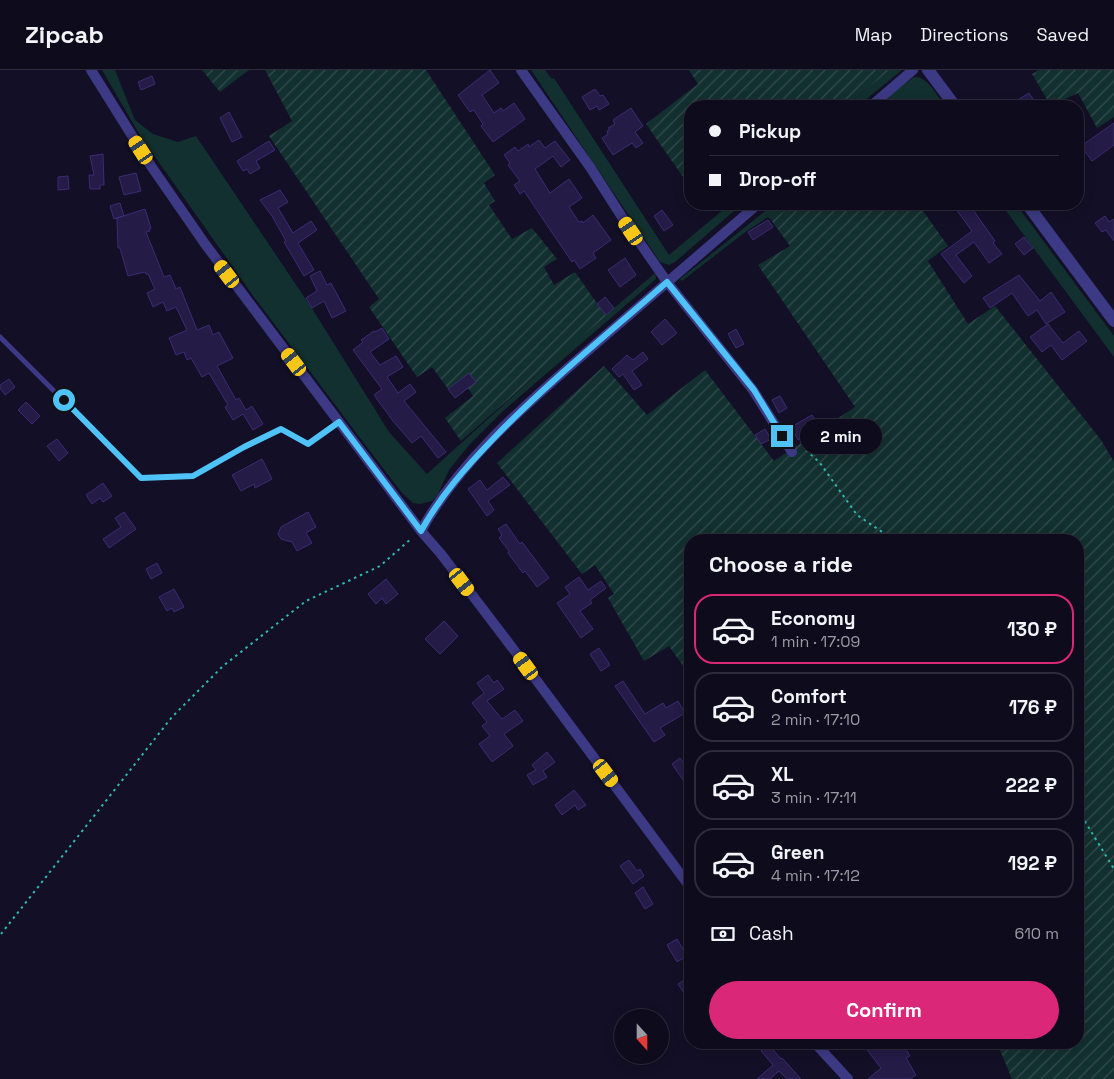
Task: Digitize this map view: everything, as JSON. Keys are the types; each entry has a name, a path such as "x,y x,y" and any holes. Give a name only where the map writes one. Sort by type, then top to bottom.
{"street":[{"path":"91,70 151,166 205,244 421,531 441,554 514,650 684,879"},
{"path":"521,70 590,167 626,224 667,282 754,390 792,452"},
{"path":"878,100 913,70"},
{"path":"928,70 950,100"},
{"path":"421,531 435,506 464,469 524,407 751,210"},
{"path":"1031,210 1114,321"},
{"path":"820,1049 848,1079"}],"lane":[{"path":"0,337 141,478 193,476 244,447 281,429 308,444 339,422"}],"path":[{"path":"806,450 820,464 858,515 885,534"},
{"path":"2,934 172,717 223,666 306,601 380,566 421,531"},
{"path":"1084,820 1114,869"}],"green space":[{"path":"102,70 115,70 135,120 153,134 178,142 196,136 313,310 389,432 427,474 542,370 655,273 656,279 503,411 470,444 449,470 437,496 432,501 420,504 413,503 402,493 254,297 141,137"},
{"path":"202,70 249,70 220,92"},
{"path":"265,70 426,70 495,175 484,183 495,201 489,205 512,239 532,228 557,259 544,267 554,285 575,272 606,316 461,441 445,418 473,396 468,388 475,382 448,389 432,367 417,377 369,307 379,299 269,136 292,121"},
{"path":"531,70 545,70 552,79 554,78 669,255 723,210 735,210 675,262 669,265 660,262"},
{"path":"689,70 890,70 853,100 684,100 684,178 646,124 698,84"},
{"path":"890,70 902,70 865,100 853,100"},
{"path":"1039,70 1114,70 1114,117 1097,128 1084,104 1084,100 1082,100 1078,93 1063,100 1047,100 1032,74"},
{"path":"914,77 919,78 928,83 941,100 886,100 898,88"},
{"path":"766,210 786,210 771,220 768,217 682,281 680,279"},
{"path":"786,210 922,210 948,246 928,261 968,324 995,306 1101,440 1114,462 1114,1079 1012,1079 1000,1049 1084,1049 1084,534 684,534 684,667 669,646 644,661 608,598 614,594 595,565 582,574 497,463 604,366 647,415 705,370 774,461 855,407 758,265 790,246 771,220"},
{"path":"1005,210 1020,210 1114,336 1114,357"}],"building":[{"path":"490,70 499,83 482,95 494,113 501,108 503,111 514,103 525,119 493,142 481,126 483,124 474,110 470,112 458,95"},
{"path":"152,76 155,84 141,90 138,82"},
{"path":"595,89 600,96 603,95 609,104 599,110 597,106 590,110 582,97"},
{"path":"1029,93 1034,100 1020,100"},
{"path":"631,108 643,126 635,132 643,143 636,148 632,143 613,155 602,138 608,134 607,131 610,130 608,128 615,124 613,120"},
{"path":"229,112 242,137 232,142 220,118"},
{"path":"1114,123 1114,145 1092,161 1084,150 1084,144"},
{"path":"539,140 545,148 555,141 570,160 561,167 553,156 535,169 550,193 569,179 582,198 569,207 579,222 582,221 583,223 593,215 611,240 593,253 596,258 580,269 574,260 572,262 524,191 520,194 514,185 520,181 508,165 510,163 504,155 515,147 518,151 528,144 529,147"},
{"path":"269,141 275,150 256,161 260,168 250,174 247,169 243,171 237,161"},
{"path":"103,154 104,185 100,185 100,189 90,189 89,175 94,175 90,156"},
{"path":"136,173 141,191 124,195 119,177"},
{"path":"68,176 69,189 58,190 58,177"},
{"path":"280,190 288,202 278,208 293,233 311,221 317,230 298,243 314,270 304,276 284,242 286,241 272,216 260,200"},
{"path":"120,203 124,216 114,219 110,206"},
{"path":"145,209 151,228 149,229 150,231 146,232 164,277 170,275 176,289 180,287 197,330 209,325 213,335 219,332 233,358 217,366 236,400 239,398 246,410 252,406 263,424 253,430 243,414 233,420 225,407 228,405 209,373 202,377 191,358 187,360 184,352 176,355 169,338 187,330 176,307 167,311 163,302 153,307 147,293 155,289 148,274 145,272 128,276 120,248 118,248 117,218"},
{"path":"662,210 673,225 664,231 654,216"},
{"path":"956,210 973,210 995,241 993,243 1002,254 989,263 974,242 956,255 972,276 964,283 941,254 972,231"},
{"path":"1105,216 1109,222 1114,219 1114,241 1106,230 1102,232 1095,223"},
{"path":"768,220 773,227 753,240 748,232"},
{"path":"1024,237 1033,248 1024,255 1015,244"},
{"path":"625,258 636,275 620,287 608,270"},
{"path":"320,271 327,285 331,283 346,311 332,318 324,301 312,308 306,298 317,291 310,276"},
{"path":"1019,275 1040,301 1051,292 1065,312 1046,324 1037,310 1028,316 1012,293 990,308 983,298"},
{"path":"605,297 614,308 606,315 597,304"},
{"path":"665,319 677,333 662,345 651,332"},
{"path":"1048,324 1063,343 1079,331 1087,341 1062,360 1051,345 1042,352 1030,337"},
{"path":"382,328 389,339 370,352 380,365 396,356 403,367 387,377 398,393 410,384 416,392 404,401 446,452 438,458 421,436 412,443 393,421 374,395 382,389 353,350 363,342 361,340"},
{"path":"736,329 744,344 736,348 728,334"},
{"path":"643,352 648,359 632,371 642,385 634,390 623,374 619,377 612,369 627,355 633,360"},
{"path":"469,373 476,382 455,398 448,389"},
{"path":"9,379 15,387 5,395 0,385"},
{"path":"780,396 787,408 779,413 772,400"},
{"path":"26,402 40,416 32,424 18,410"},
{"path":"812,415 820,427 798,440 791,427"},
{"path":"765,429 771,439 761,444 755,435"},
{"path":"57,439 68,453 59,461 47,446"},
{"path":"262,459 272,479 255,488 254,484 241,491 232,475"},
{"path":"503,477 510,485 488,501 494,510 487,516 468,489 480,480 487,490"},
{"path":"103,483 112,496 103,502 100,498 92,504 86,495"},
{"path":"124,512 136,529 109,548 103,539 121,527 115,518"},
{"path":"308,512 316,527 306,533 312,543 297,551 292,542 281,539 278,534 281,527"},
{"path":"506,524 520,544 522,542 549,578 537,587 525,571 523,573 499,538 502,535 498,529"},
{"path":"157,563 162,573 151,579 146,569"},
{"path":"579,577 588,590 601,581 606,588 590,600 592,603 580,611 593,629 581,638 557,603 570,594 565,587"},
{"path":"386,579 398,594 386,604 382,598 376,604 368,594"},
{"path":"174,589 184,607 174,612 172,608 167,611 159,597"},
{"path":"444,621 458,636 440,654 425,639"},
{"path":"599,648 610,665 601,671 590,654"},
{"path":"488,675 494,683 497,680 504,689 487,701 502,719 515,710 523,721 504,734 513,746 492,762 479,744 490,736 482,726 487,722 472,703 484,693 477,683"},
{"path":"623,681 645,714 663,703 666,708 678,701 684,714 660,728 665,735 654,742 615,686"},
{"path":"547,752 555,762 543,771 547,777 533,785 527,775 536,770 532,765"},
{"path":"680,758 684,764 684,781 672,764"},
{"path":"574,790 586,805 578,810 575,805 562,815 555,805"},
{"path":"629,860 637,871 640,869 644,876 633,884 620,866"},
{"path":"643,887 653,904 645,909 635,893"},
{"path":"677,939 684,951 684,958 677,962 667,945"},
{"path":"684,980 684,993 678,984"},
{"path":"763,1049 772,1049 801,1079 787,1079 779,1071 770,1079 757,1079 773,1065 761,1051"},
{"path":"866,1049 906,1049 910,1056 906,1058 916,1075 910,1079 868,1079 881,1068"}],"route":[{"path":"64,400 141,478 193,476 244,447 281,429 308,444 339,422 421,531 435,506 464,469 524,407 667,282 754,390 782,436"}]}
